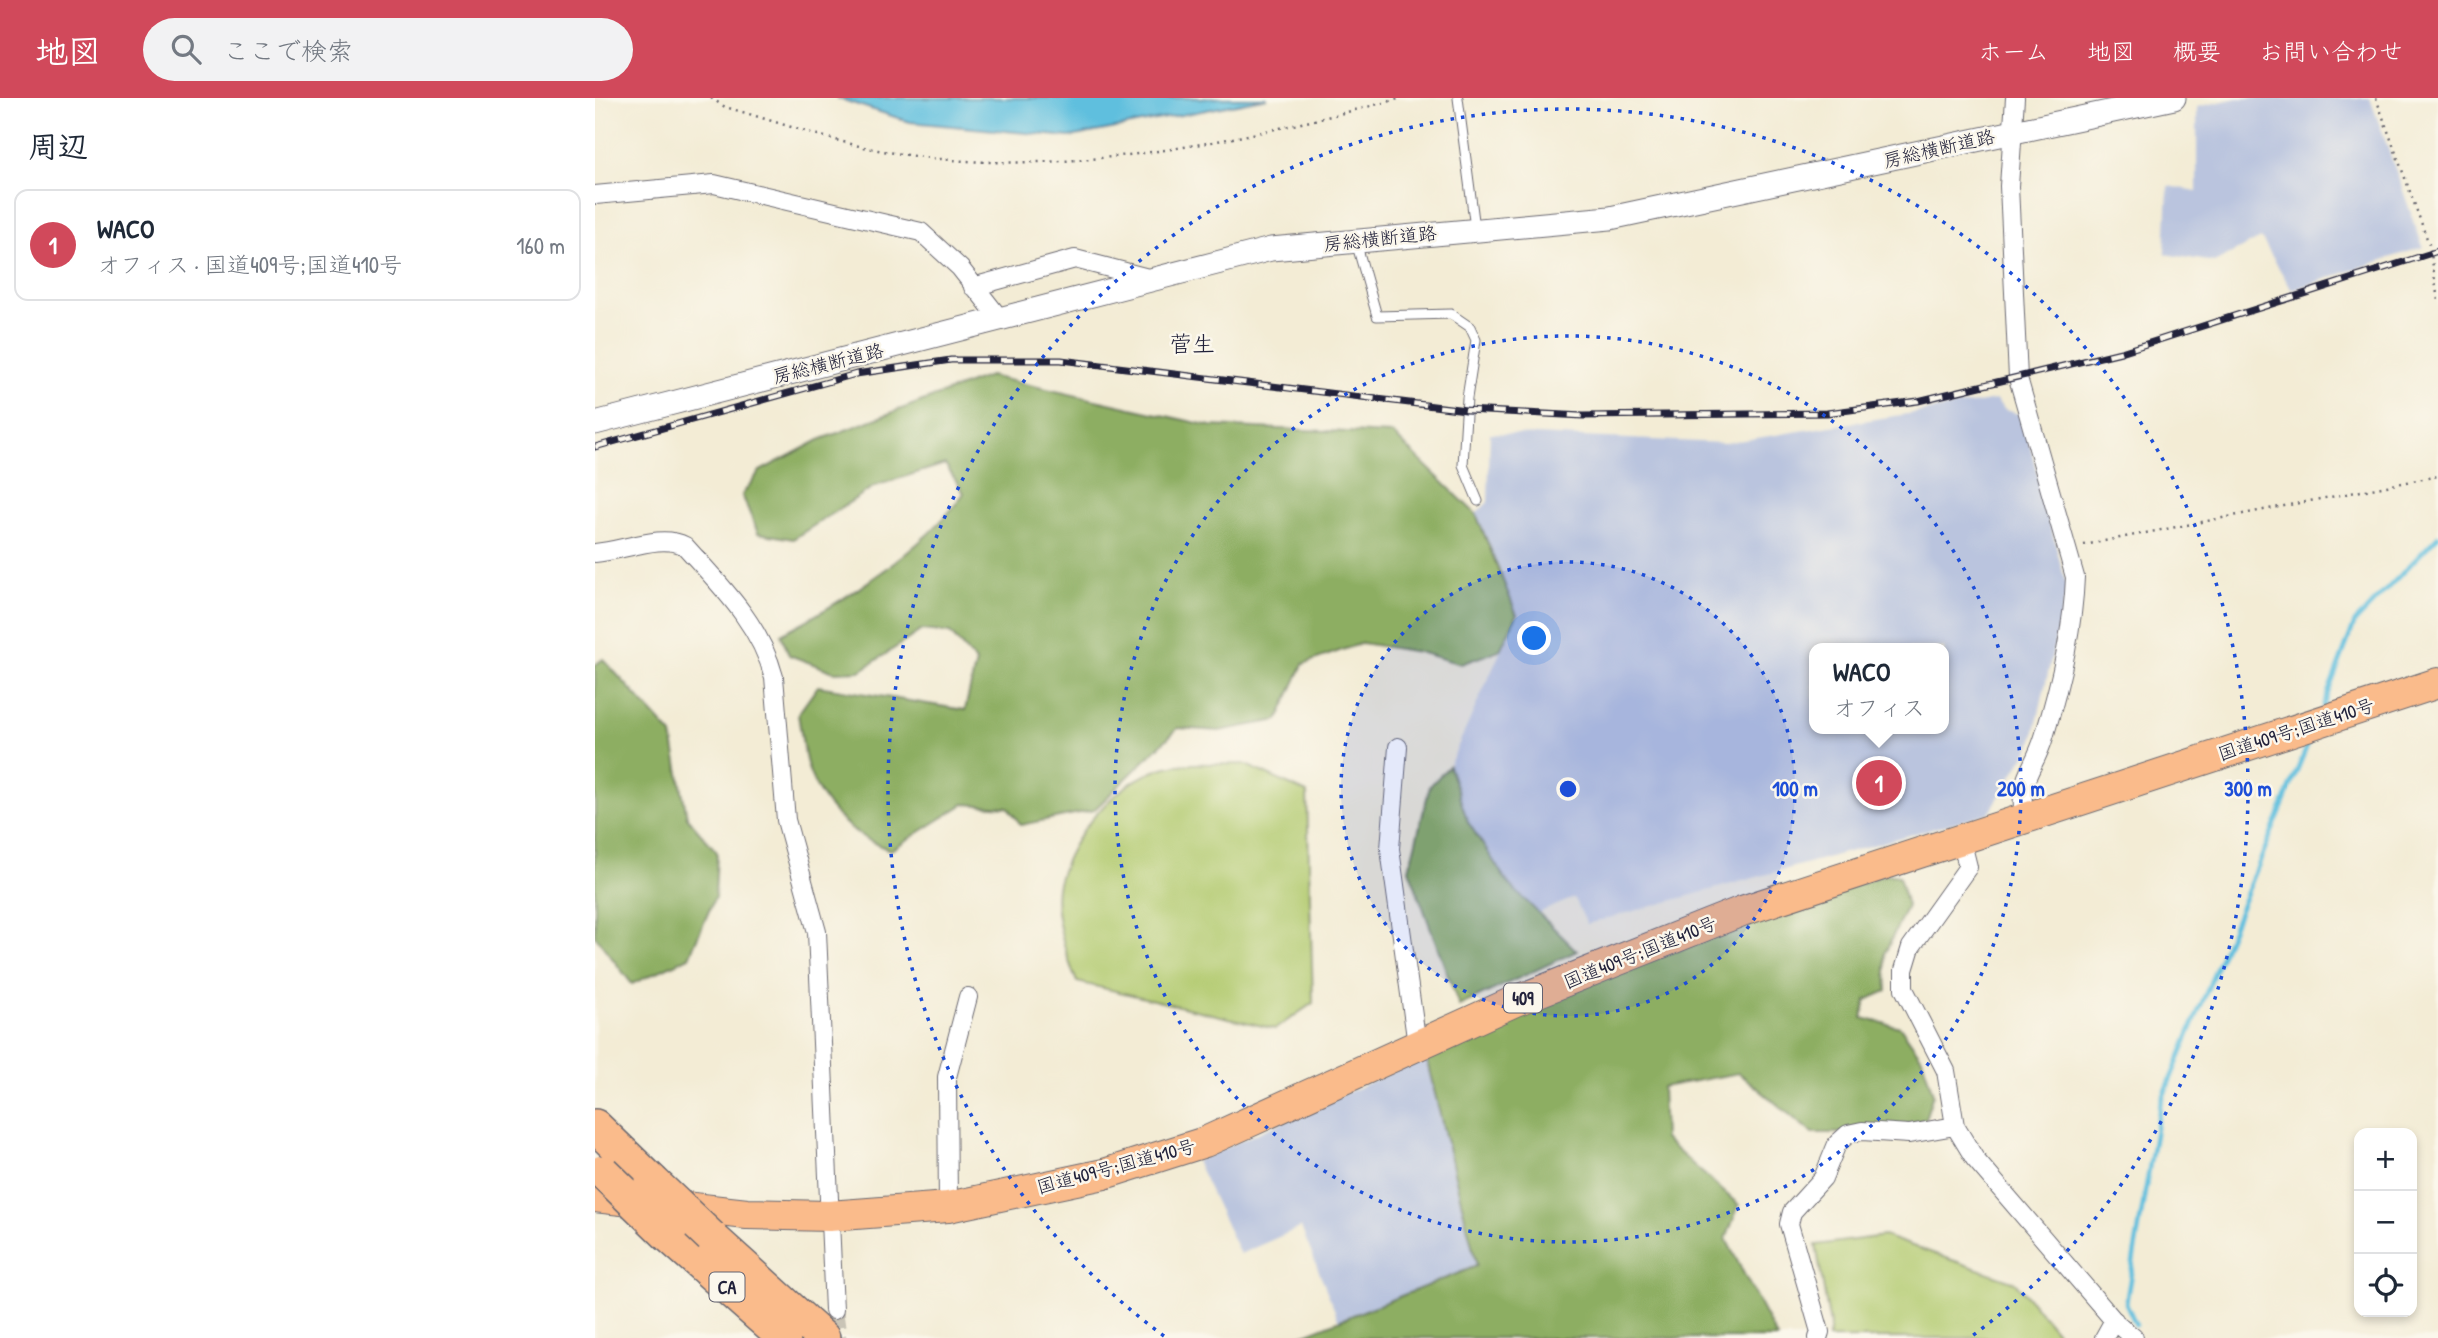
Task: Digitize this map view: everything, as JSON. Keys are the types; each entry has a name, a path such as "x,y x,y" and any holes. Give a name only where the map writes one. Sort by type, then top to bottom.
{"highway":[{"name":"国道409号;国道410号","path":"598,1178 747,1214 829,1216 948,1208 1104,1174 1205,1142 1513,1002 1742,911 2438,683"},
{"name":"CA","path":"595,1126 711,1237 829,1324"},
{"name":"CA","path":"598,1178 669,1236 784,1338"}],"street":[{"path":"2015,98 2008,186 2018,378 2075,577 2074,611 2043,740 2022,786 2024,819"},
{"name":"房総横断道路","path":"595,423 1271,250 1475,228 1610,218 2174,98"},
{"path":"595,195 714,184 810,209 862,217 921,232 960,268 1000,319"},
{"path":"973,287 1075,259 1151,279"},
{"path":"595,553 622,551 658,540 675,541 685,546 744,613 768,655 774,677 786,820 817,932 829,1216 829,1324"},
{"path":"1398,747 1390,849 1417,1045"},
{"path":"1961,839 1968,867 1961,880 1921,929 1904,970 1904,989 1909,1004 1946,1071 1955,1126 1975,1159 2114,1320 2134,1338"},
{"path":"948,1208 947,1077 968,997"},
{"path":"1818,1338 1820,1332 1789,1224 1792,1212 1823,1178 1837,1144 1848,1134 1861,1131 1909,1134 1955,1126"},
{"path":"2104,1338 2114,1320"}],"lane":[{"path":"1458,98 1475,228"},
{"path":"1355,241 1377,316 1451,314 1470,327 1476,340 1467,398 1463,465 1478,501"}],"path":[{"path":"711,98 725,107 877,150 969,161 1075,160 1170,150 1284,129 1402,98"},
{"path":"2376,98 2430,247 2438,301"},
{"path":"2066,548 2438,476"}],"shaded area":[{"path":"2237,98 2370,98 2423,247 2292,290 2261,238 2214,262 2165,254 2168,186 2197,191 2197,107"},
{"path":"1996,400 2005,410 2022,415 2067,589 2032,744 1989,813 1587,924 1574,898 1538,913 1508,883 1468,822 1449,766 1517,615 1476,514 1488,502 1490,433 1725,443"},
{"path":"1426,1057 1477,1266 1339,1321 1301,1227 1240,1254 1196,1161"}],"green space":[{"path":"989,376 1211,426 1393,434 1476,514 1517,615 1500,650 1461,664 1418,652 1362,643 1303,664 1278,720 1219,731 1178,728 1094,810 1021,825 1008,807 964,804 891,850 877,845 852,829 821,795 808,768 798,714 818,686 965,710 976,662 950,633 922,630 860,671 834,672 789,655 781,634 830,607 881,573 928,534 964,493 945,464 875,486 793,539 758,533 742,495 760,471 819,440"},
{"path":"603,659 672,735 687,817 717,852 715,897 689,957 632,984 595,936 595,665"},
{"path":"1244,764 1307,793 1313,1003 1275,1029 1077,982 1061,933 1056,893 1064,865 1084,829 1112,798 1145,775 1182,765"},
{"path":"1449,766 1468,822 1508,883 1577,951 1459,1006 1409,869 1430,786"},
{"path":"1886,874 1899,876 1907,906 1885,953 1887,991 1866,1000 1862,1018 1900,1027 1922,1058 1933,1094 1925,1119 1900,1126 1895,1133 1812,1133 1739,1073 1662,1087 1664,1139 1739,1205 1726,1239 1777,1338 1295,1338 1477,1266 1426,1057 1610,975"},
{"path":"1884,1236 2015,1282 2062,1338 1828,1338 1830,1325 1816,1245"}],"water":[{"path":"837,98 1267,98 1070,137 910,122"}],"waterway":[{"path":"2323,706 2355,622 2438,536"},
{"path":"2136,1325 2126,1303 2160,1105 2310,739"}],"tunnel":[{"path":"834,1310 838,1338"}],"railway":[{"path":"595,447 856,374 951,360 1061,360 1466,410 1583,416 1827,413 1918,401 2121,352 2438,251"}],"place":[{"name":"WACO","path":"1879,783"}],"district":[{"name":"菅生","path":"1192,343"}]}
